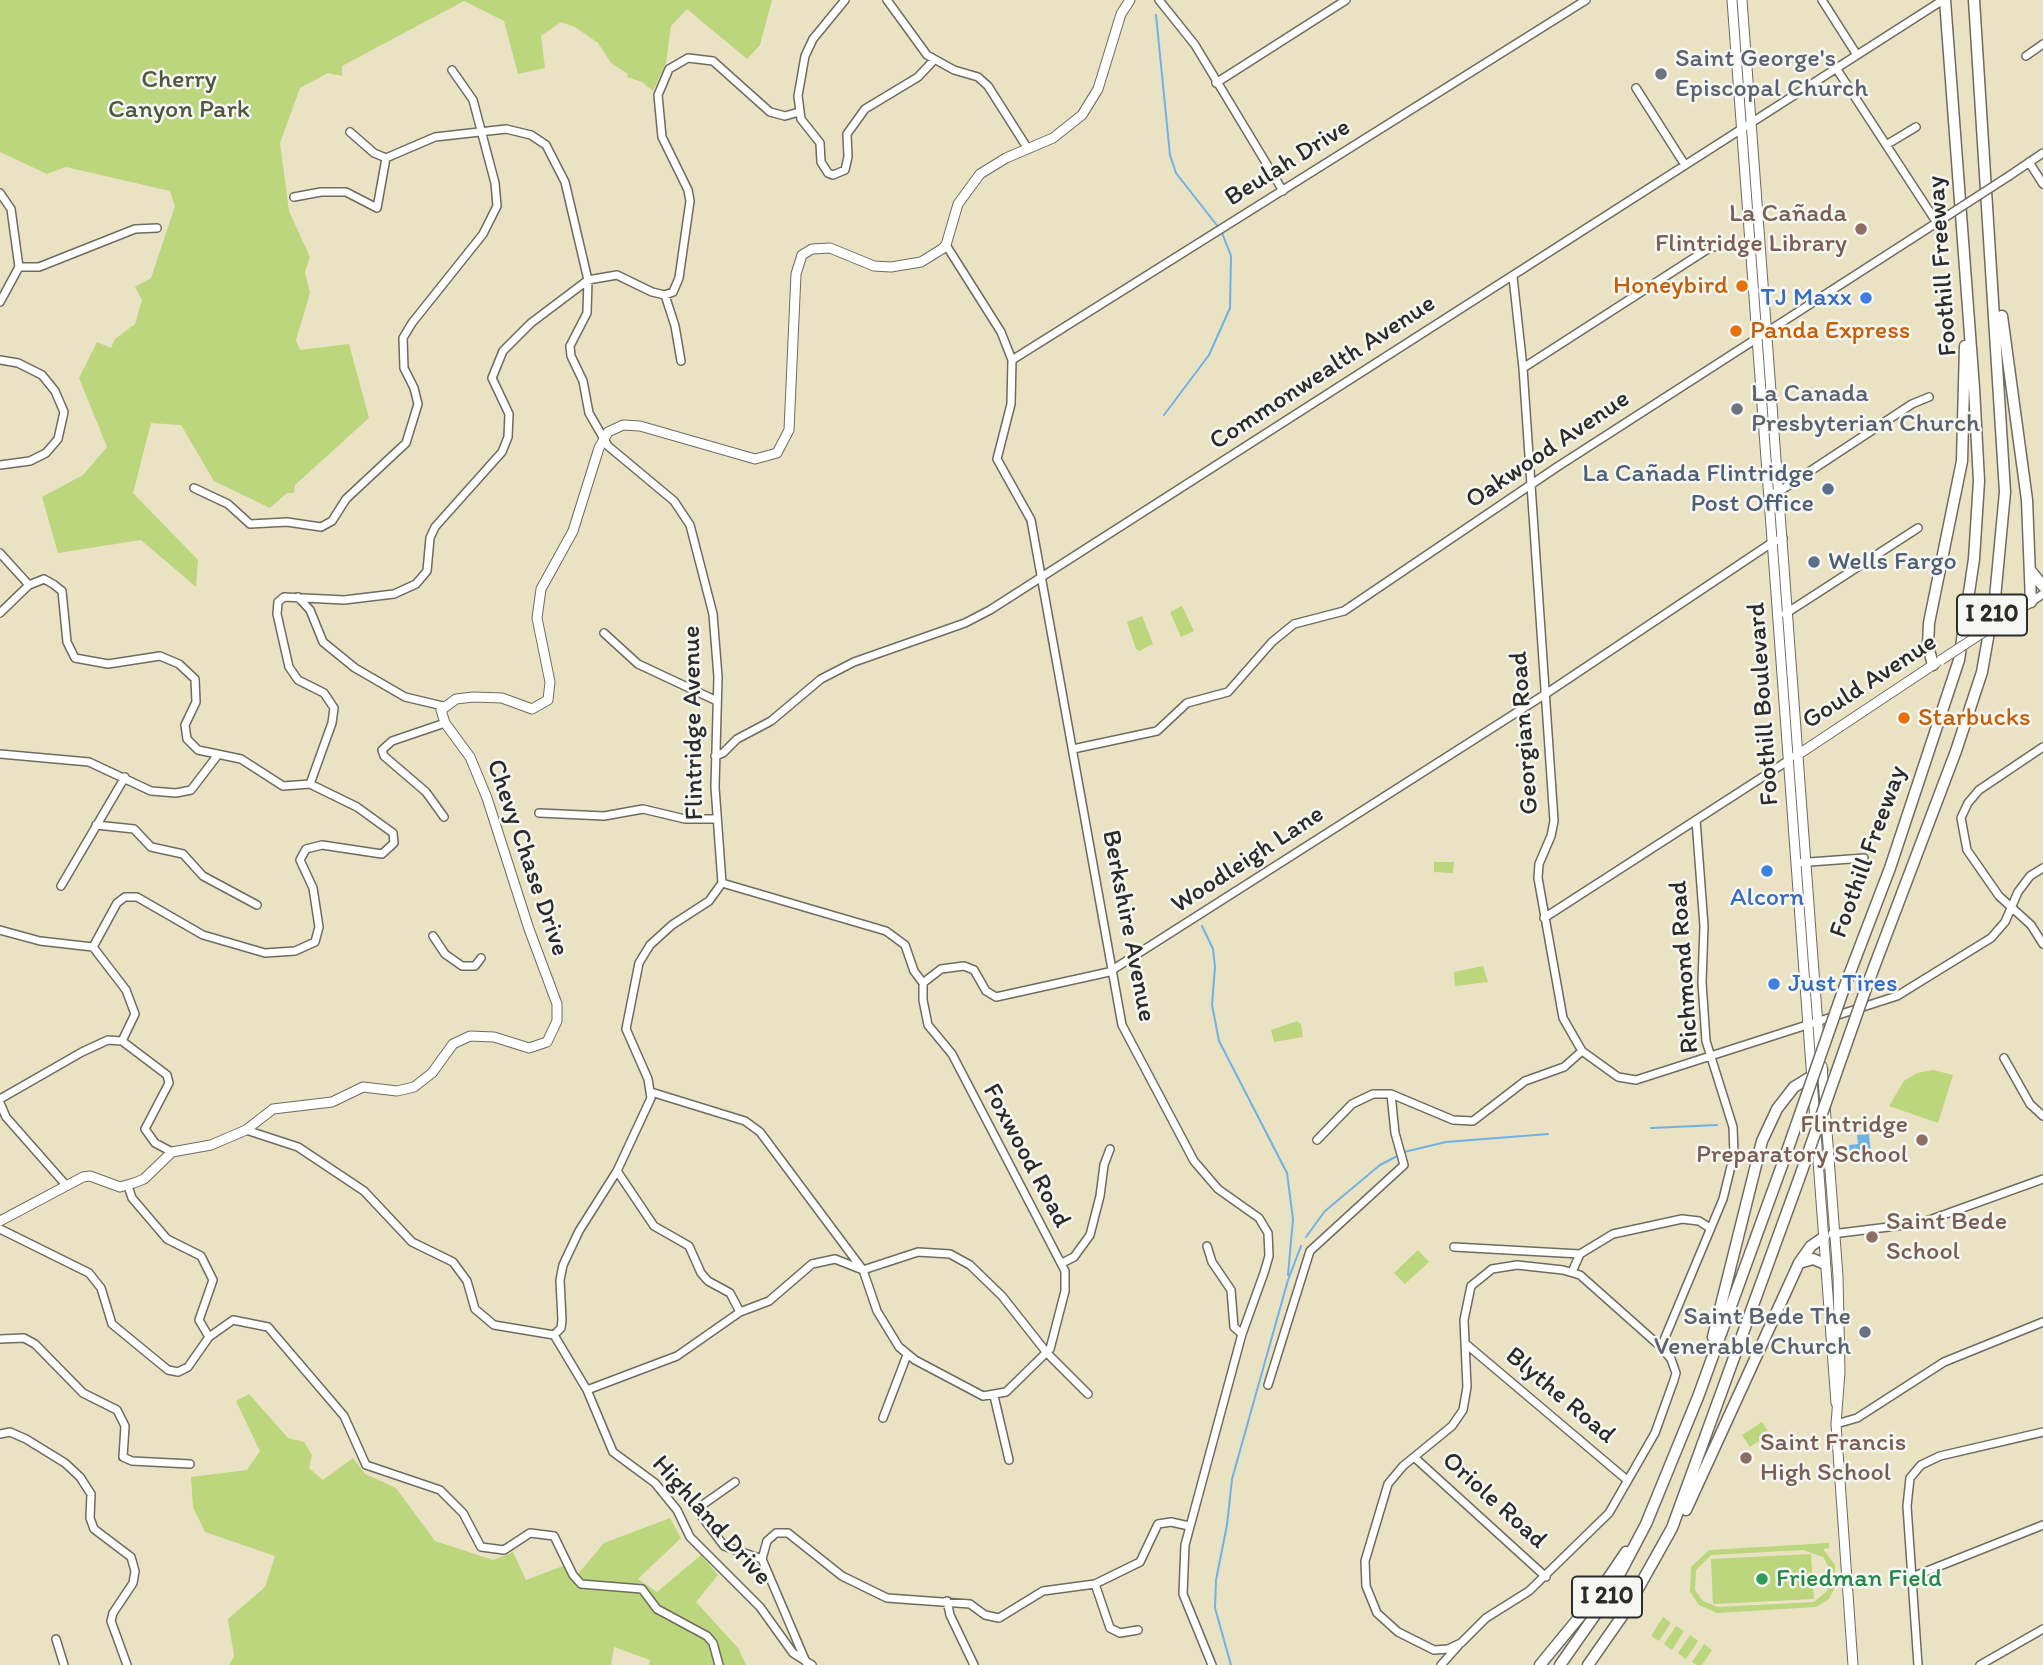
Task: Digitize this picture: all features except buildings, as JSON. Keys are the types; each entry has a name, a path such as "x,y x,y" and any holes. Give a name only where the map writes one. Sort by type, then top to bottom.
{"highway":[{"name":"Foothill Freeway","path":"1560,1665 1602,1606 1646,1524 1698,1397 1890,867 1959,660 1974,559 1979,481 1965,280 1937,2"},
{"name":"Foothill Freeway","path":"1589,1664 1655,1560 1683,1501 1865,991 1956,751 1982,672 1994,598 2005,492 1974,4"},
{"path":"1988,219 2022,461 2031,602"},
{"path":"1937,663 1928,646 1929,623 1962,461 1965,280"},
{"path":"2029,568 2043,586"},
{"path":"1698,1397 1762,1141 1785,1098 1810,1075 1822,1070"},
{"path":"1655,1560 1698,1487 1798,1263 1811,1245 1829,1235"},
{"path":"1798,1263 1812,1259 1825,1264"},
{"path":"1540,1665 1595,1598 1646,1524"}],"main road":[{"path":"443,706 456,699 473,697 502,698 532,709 548,700 550,681 537,618 537,604 541,589 573,531 604,438 616,427 640,426 755,459 774,455 783,446 789,430 796,274 803,255 812,249 830,248 874,265 900,267 921,262 946,245 958,204 972,182 995,163 1067,130 1089,106 1104,73 1121,14 1130,0"},
{"name":"Foothill Boulevard","path":"1732,0 1756,340 1783,538 1798,754 1806,1025 1829,1235 1825,1264 1831,1372 1836,1405"},
{"name":"Foothill Boulevard","path":"1742,0 1767,333 1775,493 1773,542 1789,760 1822,1070 1829,1235 1840,1372 1836,1424 1853,1665"},
{"name":"Gould Avenue","path":"1789,760 2031,602"},
{"name":"Chevy Chase Drive","path":"172,1152 211,1145 247,1130 283,1106 332,1102 363,1087 397,1091 415,1087 432,1073 453,1044 470,1036 494,1037 530,1048 538,1047 552,1035 557,1021 557,1004 528,929 508,857 470,757 441,716 443,706"},
{"path":"0,1221 65,1184 90,1176 120,1187 128,1186 144,1179 172,1152"}],"street":[{"path":"845,0 813,39 805,56 798,96 799,112 820,143 822,167 828,173 839,174 847,165 847,134 865,109 918,77 934,60"},
{"path":"887,0 920,48 934,60 978,77 988,86 1028,149"},
{"path":"1158,0 1195,45 1283,191"},
{"path":"1216,83 1346,0"},
{"name":"Beulah Drive","path":"1012,360 1586,0"},
{"path":"1822,0 1857,55"},
{"name":"Commonwealth Avenue","path":"715,755 723,753 737,739 771,721 821,680 854,662 978,618 1513,277 1937,2"},
{"path":"2025,56 2043,44"},
{"path":"665,295 677,285 690,201 688,190 662,137 658,95 665,73 681,61 705,59 722,68 770,112 785,116 799,112"},
{"path":"1836,68 1886,145 1940,220"},
{"path":"194,488 228,504 250,524 286,522 321,527 332,520 346,499 406,443 418,404 404,368 403,338 483,234 496,206 495,183 468,89 452,70"},
{"path":"1636,88 1685,165"},
{"path":"1886,145 1916,127"},
{"name":"Flintridge Avenue","path":"386,158 435,137 481,131 518,130 545,145 565,182 587,280 587,313 570,346 571,356 583,382 589,413 608,446 674,501 690,525 713,614 717,701 716,819 722,883"},
{"path":"294,197 321,192 346,192 377,208 386,158 374,153 350,132"},
{"name":"Oakwood Avenue","path":"1073,749 1157,731 1187,703 1228,692 1272,642 1294,624 1344,611 1529,487 2043,153"},
{"path":"2029,162 2043,184"},
{"path":"0,193 11,209 19,267 0,302"},
{"path":"19,267 39,267 135,229 157,228"},
{"path":"1523,368 1711,247 1759,243"},
{"name":"Berkshire Avenue","path":"946,245 1002,332 1012,360 1011,404 997,459 1029,514 1114,970 1118,1004 1128,1039 1195,1161 1218,1189 1259,1218 1268,1233 1269,1256 1242,1334 1189,1526 1183,1594 1212,1665"},
{"path":"310,784 332,723 334,708 324,693 298,680 289,667 277,614 278,602 284,597 298,596 330,600 394,594 408,589 423,578 435,527 494,465 508,437 509,414 492,378 497,361 531,323 587,280 617,275 665,295 676,326 681,360"},
{"name":"Georgian Road","path":"1513,277 1523,368 1529,487 1554,821 1551,836 1539,864 1544,918 1563,1018 1582,1051 1618,1077 1628,1080 1646,1078 1897,996 1924,982 1990,939 1999,930 2030,876 2043,868"},
{"path":"0,360 18,363 42,375 55,391 64,412 58,439 46,453 30,461 0,465"},
{"path":"1775,493 1912,404 1929,397"},
{"path":"1779,619 1918,528"},
{"name":"Woodleigh Lane","path":"923,983 941,969 964,966 974,970 986,990 996,997 1114,970 1544,695 1773,542 1783,538"},
{"path":"0,553 29,585"},
{"path":"0,613 29,585 44,579 62,591 67,642 75,658 92,664 108,664 160,656 179,664 195,680 196,702 185,725 187,739 198,750 241,759 282,786 310,784 356,807 393,833 394,843 382,854 321,845 306,849 300,860 313,888 319,927 316,942 295,951 265,953 203,935 137,897 125,897 117,903 93,947"},
{"name":"Gould Avenue","path":"2031,602 2043,594"},
{"path":"298,596 310,610 323,642 355,668 405,697 443,706"},
{"path":"604,633 638,664 717,701"},
{"path":"444,817 426,792 384,756 382,750 392,741 445,723"},
{"path":"2043,747 1979,790 1968,803 1961,818 1962,835 1967,850 1999,896 2031,925 2043,944"},
{"path":"0,754 89,762 151,791 176,793 191,790 217,756"},
{"name":"Gould Avenue","path":"1544,918 1789,760"},
{"path":"61,886 125,777"},
{"path":"539,813 604,816 643,809 685,819 716,819"},
{"name":"Richmond Road","path":"1661,1347 1729,1182 1734,1139 1710,1056 1702,982 1704,926 1696,820"},
{"path":"96,825 134,829 151,846 184,854 204,876 257,905"},
{"path":"1801,863 1864,858"},
{"path":"247,1130 263,1138 298,1147 337,1171 377,1203 412,1242 453,1262 467,1281 475,1309 494,1325 554,1335 561,1328 560,1280 563,1265 579,1231 618,1171 647,1110 650,1092 626,1029 639,963 659,937 709,901 722,883 886,931 905,945 914,971 923,983"},
{"path":"0,930 40,941 93,947 126,990 135,1014 122,1041"},
{"path":"433,936 444,954 462,966 475,966 481,958"},
{"name":"Foxwood Road","path":"923,983 925,1013 934,1035 952,1054 1049,1244 1062,1263 1065,1291 1053,1343 1047,1353"},
{"path":"65,1184 6,1117 0,1101 82,1052 108,1040 122,1041 167,1075 169,1083 145,1129 155,1143 172,1152"},
{"path":"1317,1140 1352,1104 1373,1094 1391,1094 1453,1120 1472,1121 1525,1081 1564,1067 1582,1051"},
{"path":"2004,1058 2031,1104 2043,1116"},
{"path":"650,1092 752,1125 768,1141 863,1270 886,1330 907,1355 984,1396 994,1396 1006,1392 1047,1353"},
{"path":"1268,1385 1307,1256 1359,1203 1400,1171 1404,1163 1395,1133 1391,1094"},
{"path":"261,1119 263,1138"},
{"path":"1062,1263 1074,1256 1090,1235 1101,1196 1104,1165 1110,1149"},
{"path":"618,1171 654,1226 689,1247 701,1273 708,1281 730,1293 740,1312"},
{"path":"1829,1235 1921,1223 2043,1179"},
{"path":"128,1186 132,1198 167,1239 201,1256 213,1280 198,1321 209,1337"},
{"path":"1454,1247 1580,1254 1614,1234 1682,1219 1699,1221 1710,1228"},
{"path":"0,1229 89,1273 101,1288 112,1324 168,1370 178,1372 188,1367 209,1337 233,1320 268,1326 344,1416 366,1465 440,1490 463,1513 481,1547 504,1550 530,1533 554,1536 573,1575 581,1584 642,1589 657,1609 707,1636 713,1643 719,1665"},
{"path":"1207,1246 1212,1262 1231,1290 1234,1327 1242,1334"},
{"path":"587,1390 677,1356 740,1312 769,1301 812,1264 835,1259 863,1270 918,1252 950,1254 970,1265 1002,1296 1047,1353 1088,1394"},
{"path":"1572,1272 1580,1254"},
{"path":"1441,1665 1486,1618 1546,1577 1609,1513 1655,1433 1674,1380 1676,1373 1671,1359 1661,1347 1594,1286 1572,1272 1517,1265 1502,1266 1483,1274 1466,1295 1464,1320 1467,1387 1463,1410 1452,1426 1395,1475 1382,1501 1365,1561 1366,1586 1377,1613 1398,1632 1434,1650 1448,1649 1461,1643"},
{"path":"1836,1424 1857,1418 1944,1362 2043,1322"},
{"name":"Highland Drive","path":"554,1335 587,1390 613,1452 655,1483 677,1510 690,1537 760,1607 793,1653 809,1664"},
{"path":"0,1339 24,1338 35,1344 83,1393 117,1410 125,1426 123,1457 132,1461 190,1464"},
{"name":"Blythe Road","path":"1466,1344 1627,1480"},
{"path":"883,1418 907,1355"},
{"path":"994,1396 1009,1460"},
{"path":"1918,1665 1906,1495 1910,1478 1921,1465 1940,1457 2043,1432"},
{"path":"0,1434 10,1433 26,1438 72,1470 89,1490 90,1518 94,1529 131,1557 135,1571 133,1583 113,1613 111,1621 127,1665"},
{"name":"Oriole Road","path":"1414,1457 1546,1577"},
{"path":"735,1482 698,1507 700,1514 724,1546 762,1559"},
{"path":"809,1664 762,1559 767,1541 776,1532 783,1532 842,1576 887,1598 919,1603 947,1601 970,1604 985,1615 999,1618 1043,1591 1096,1584 1140,1562 1158,1524 1171,1522 1189,1526"},
{"path":"1912,1577 2043,1525"},
{"path":"1096,1584 1110,1628 1120,1633 1138,1630"},
{"path":"947,1601 950,1615 974,1665"},
{"path":"1980,1665 2043,1629"},
{"path":"56,1639 64,1665"}],"green space":[{"name":"Cherry Canyon Park","path":"0,0 772,0 760,45 747,59 687,9 671,26 666,63 653,91 642,82 627,77 628,74 611,63 598,43 575,27 561,22 541,36 545,68 518,74 504,21 464,1 342,66 342,76 328,73 300,88 280,143 289,211 310,257 305,272 310,293 296,340 300,350 349,344 369,418 295,485 294,493 287,493 270,508 214,481 181,425 151,423 133,493 198,560 196,587 141,540 58,553 42,497 83,475 107,447 79,378 97,342 111,348 115,339 135,324 142,300 135,287 151,278 175,206 170,191 66,167 47,174 0,152"},
{"path":"1182,606 1194,631 1181,637 1170,612"},
{"path":"1142,616 1153,644 1139,651 1127,622"},
{"path":"1434,862 1454,862 1453,873 1434,872"},
{"path":"1483,966 1488,982 1455,986 1454,972"},
{"path":"1297,1021 1301,1024 1303,1037 1274,1042 1271,1030"},
{"path":"1933,1070 1953,1075 1938,1123 1889,1106 1904,1081 1917,1073"},
{"path":"1418,1250 1429,1262 1405,1284 1394,1273"},
{"path":"249,1394 288,1438 304,1442 312,1455 309,1468 323,1480 353,1458 365,1474 396,1488 435,1541 493,1560 513,1552 526,1580 563,1566 572,1581 604,1543 670,1518 681,1538 638,1579 657,1592 701,1555 718,1575 696,1602 738,1648 746,1665 649,1665 650,1660 614,1647 611,1665 229,1665 234,1656 228,1619 265,1587 275,1556 205,1532 193,1507 191,1477 247,1470 260,1451 236,1401"},
{"path":"1762,1422 1770,1434 1750,1447 1742,1435"},
{"path":"1829,1543 1829,1548 1823,1549 1835,1565 1836,1585 1829,1599 1816,1607 1717,1613 1699,1605 1690,1592 1691,1567 1709,1550","holes":["1803,1550 1823,1557 1831,1571 1827,1591 1814,1602 1718,1607 1703,1601 1695,1590 1696,1570 1711,1555"]},
{"name":"Friedman Field","path":"1811,1554 1814,1599 1713,1604 1711,1559"},
{"path":"1663,1617 1671,1623 1659,1641 1651,1636"},
{"path":"1676,1626 1684,1631 1672,1650 1664,1644"},
{"path":"1690,1635 1698,1641 1686,1659 1678,1653"},
{"path":"1704,1644 1712,1650 1702,1665 1696,1665 1692,1662"}],"water":[{"path":"1869,1134 1871,1154 1849,1156 1849,1145 1858,1144 1857,1135"}],"waterway":[{"path":"1156,15 1170,155 1176,173 1219,228"},
{"path":"1164,415 1209,355 1230,308 1231,256 1222,233"},
{"path":"1202,926 1213,949 1215,967 1212,1005 1219,1041 1287,1173 1293,1219 1288,1275"},
{"path":"1651,1128 1717,1125"},
{"path":"1404,1152 1446,1142 1548,1134"},
{"path":"1306,1237 1325,1211 1380,1165 1399,1155"},
{"path":"1231,1665 1215,1608 1216,1580 1227,1525 1232,1479 1288,1280 1301,1246"}],"place":[{"name":"Saint George's Episcopal Church","path":"1661,74"},
{"name":"La Cañada Flintridge Library","path":"1861,229"},
{"name":"Honeybird","path":"1742,286"},
{"name":"TJ Maxx","path":"1866,298"},
{"name":"Panda Express","path":"1736,331"},
{"name":"La Canada Presbyterian Church","path":"1737,409"},
{"name":"La Cañada Flintridge Post Office","path":"1828,489"},
{"name":"Wells Fargo","path":"1814,562"},
{"name":"Starbucks","path":"1904,718"},
{"name":"Alcorn","path":"1767,871"},
{"name":"Just Tires","path":"1774,984"},
{"name":"Flintridge Preparatory School","path":"1922,1140"},
{"name":"Saint Bede School","path":"1872,1237"},
{"name":"Saint Bede The Venerable Church","path":"1865,1332"},
{"name":"Saint Francis High School","path":"1746,1458"},
{"name":"Friedman Field","path":"1762,1579"}]}
